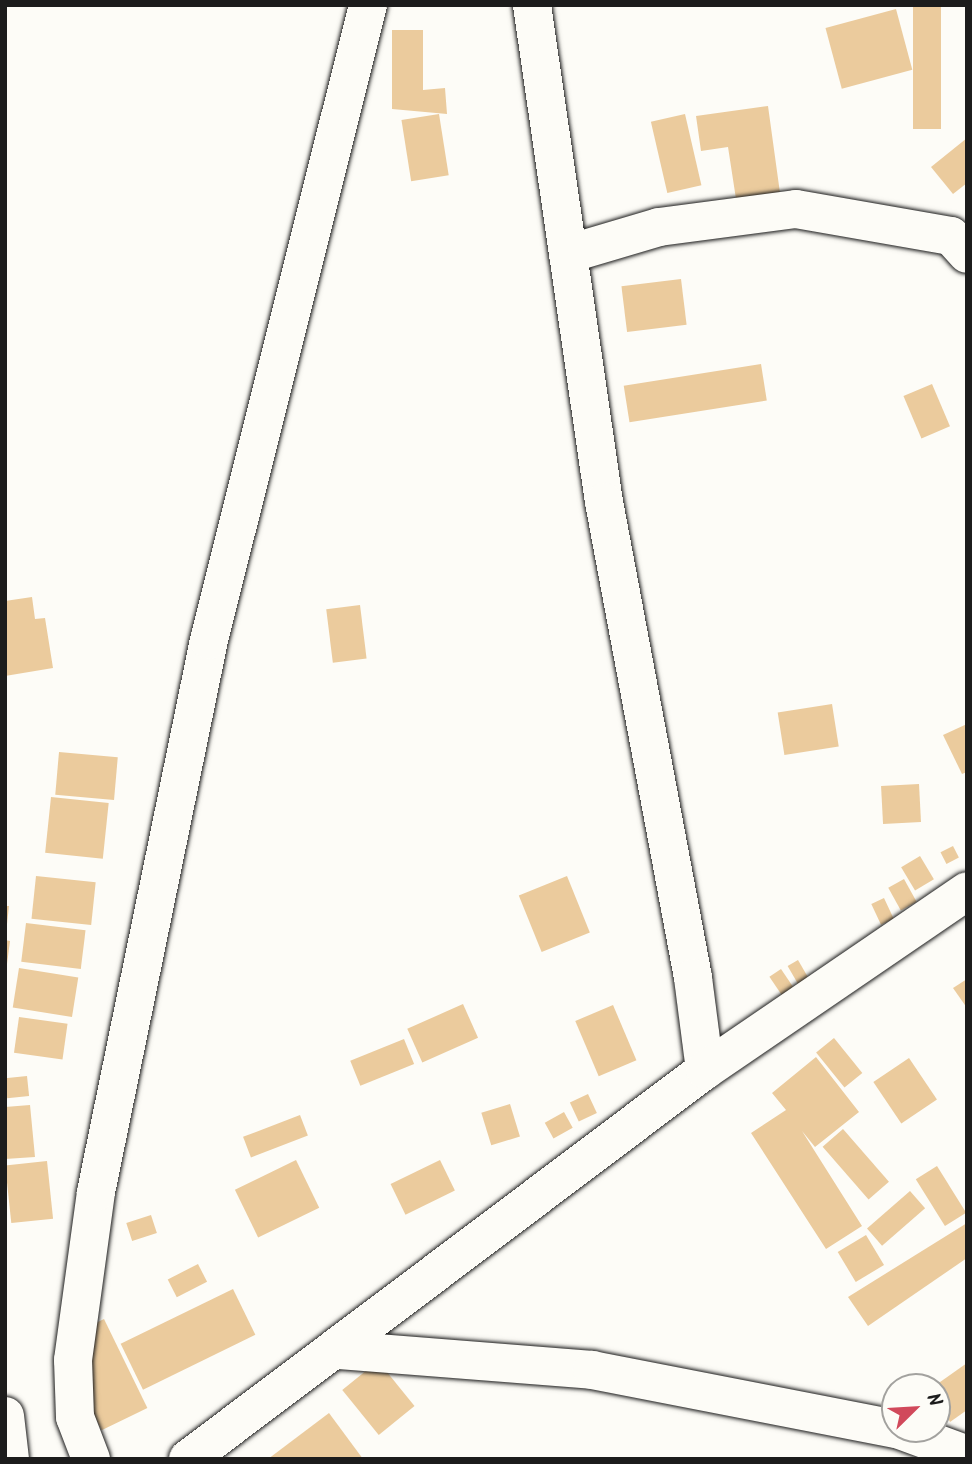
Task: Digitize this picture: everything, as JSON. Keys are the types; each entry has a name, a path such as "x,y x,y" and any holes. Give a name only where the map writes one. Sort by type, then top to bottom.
{"street":[{"path":"91,1459 75,1417 74,1323 104,1152 209,640 368,5"},
{"path":"532,5 604,502 693,978 705,1070"},
{"path":"568,254 659,227 796,209 951,236 967,254"},
{"path":"188,1459 339,1350 705,1070 967,891"},
{"path":"339,1350 592,1370 881,1426"},
{"path":"5,1416 10,1459"},
{"path":"933,1443 965,1455"}],"building":[{"path":"913,5 941,5 941,129 913,129"},
{"path":"896,9 912,70 842,89 825,28"},
{"path":"392,30 423,30 423,90 445,88 447,114 392,109"},
{"path":"768,106 780,193 736,199 728,147 701,151 696,116"},
{"path":"439,114 449,175 411,181 401,120"},
{"path":"685,114 701,185 667,193 651,122"},
{"path":"967,138 967,183 953,194 931,167"},
{"path":"681,279 687,325 627,332 621,286"},
{"path":"761,364 767,401 629,422 624,386"},
{"path":"932,384 950,426 921,438 903,396"},
{"path":"32,597 35,619 45,618 53,668 5,676 5,601"},
{"path":"360,605 367,659 333,663 326,609"},
{"path":"832,704 839,746 784,755 778,713"},
{"path":"967,724 967,772 962,774 943,735"},
{"path":"59,752 118,757 114,800 55,795"},
{"path":"919,784 921,822 883,824 881,786"},
{"path":"51,797 109,803 103,859 45,853"},
{"path":"953,846 959,858 946,864 941,852"},
{"path":"920,856 934,879 915,890 901,867"},
{"path":"36,876 96,882 91,925 32,919"},
{"path":"567,876 590,933 542,952 519,895"},
{"path":"904,879 917,902 901,910 888,888"},
{"path":"884,898 894,919 881,925 871,904"},
{"path":"5,906 9,906 7,924 5,923"},
{"path":"26,923 86,930 81,969 21,962"},
{"path":"5,940 10,941 7,964 5,964"},
{"path":"798,960 809,979 799,985 788,966"},
{"path":"19,968 78,977 72,1017 13,1008"},
{"path":"781,969 797,993 786,1001 769,977"},
{"path":"967,979 967,1008 953,988"},
{"path":"463,1004 478,1038 422,1063 407,1029"},
{"path":"613,1005 636,1060 599,1076 575,1021"},
{"path":"19,1017 68,1024 63,1059 14,1053"},
{"path":"834,1038 862,1073 844,1087 816,1052"},
{"path":"404,1039 414,1064 360,1086 350,1061"},
{"path":"816,1057 859,1112 815,1147 802,1131 862,1226 826,1249 751,1133 786,1110 772,1093"},
{"path":"909,1058 937,1099 901,1123 873,1082"},
{"path":"27,1076 29,1096 7,1098 5,1078"},
{"path":"588,1094 597,1113 579,1121 570,1102"},
{"path":"510,1104 520,1137 491,1145 481,1113"},
{"path":"30,1105 35,1157 5,1159 5,1107"},
{"path":"564,1112 573,1128 553,1138 545,1123"},
{"path":"300,1115 308,1136 251,1157 243,1137"},
{"path":"843,1129 889,1182 869,1200 823,1147"},
{"path":"296,1160 319,1208 258,1237 235,1190"},
{"path":"440,1160 455,1191 405,1215 391,1184"},
{"path":"47,1161 53,1219 11,1223 5,1165"},
{"path":"937,1166 966,1213 945,1226 916,1179"},
{"path":"910,1191 925,1208 882,1246 867,1228"},
{"path":"151,1215 157,1233 132,1241 126,1223"},
{"path":"967,1223 967,1258 868,1326 848,1297"},
{"path":"866,1235 884,1265 856,1282 838,1252"},
{"path":"198,1264 207,1282 177,1297 168,1279"},
{"path":"233,1289 255,1335 143,1390 121,1344"},
{"path":"104,1319 147,1408 102,1430 58,1341"},
{"path":"378,1361 415,1406 379,1435 342,1390"},
{"path":"967,1363 967,1410 951,1421 951,1374"},
{"path":"329,1413 363,1459 268,1459"}]}
